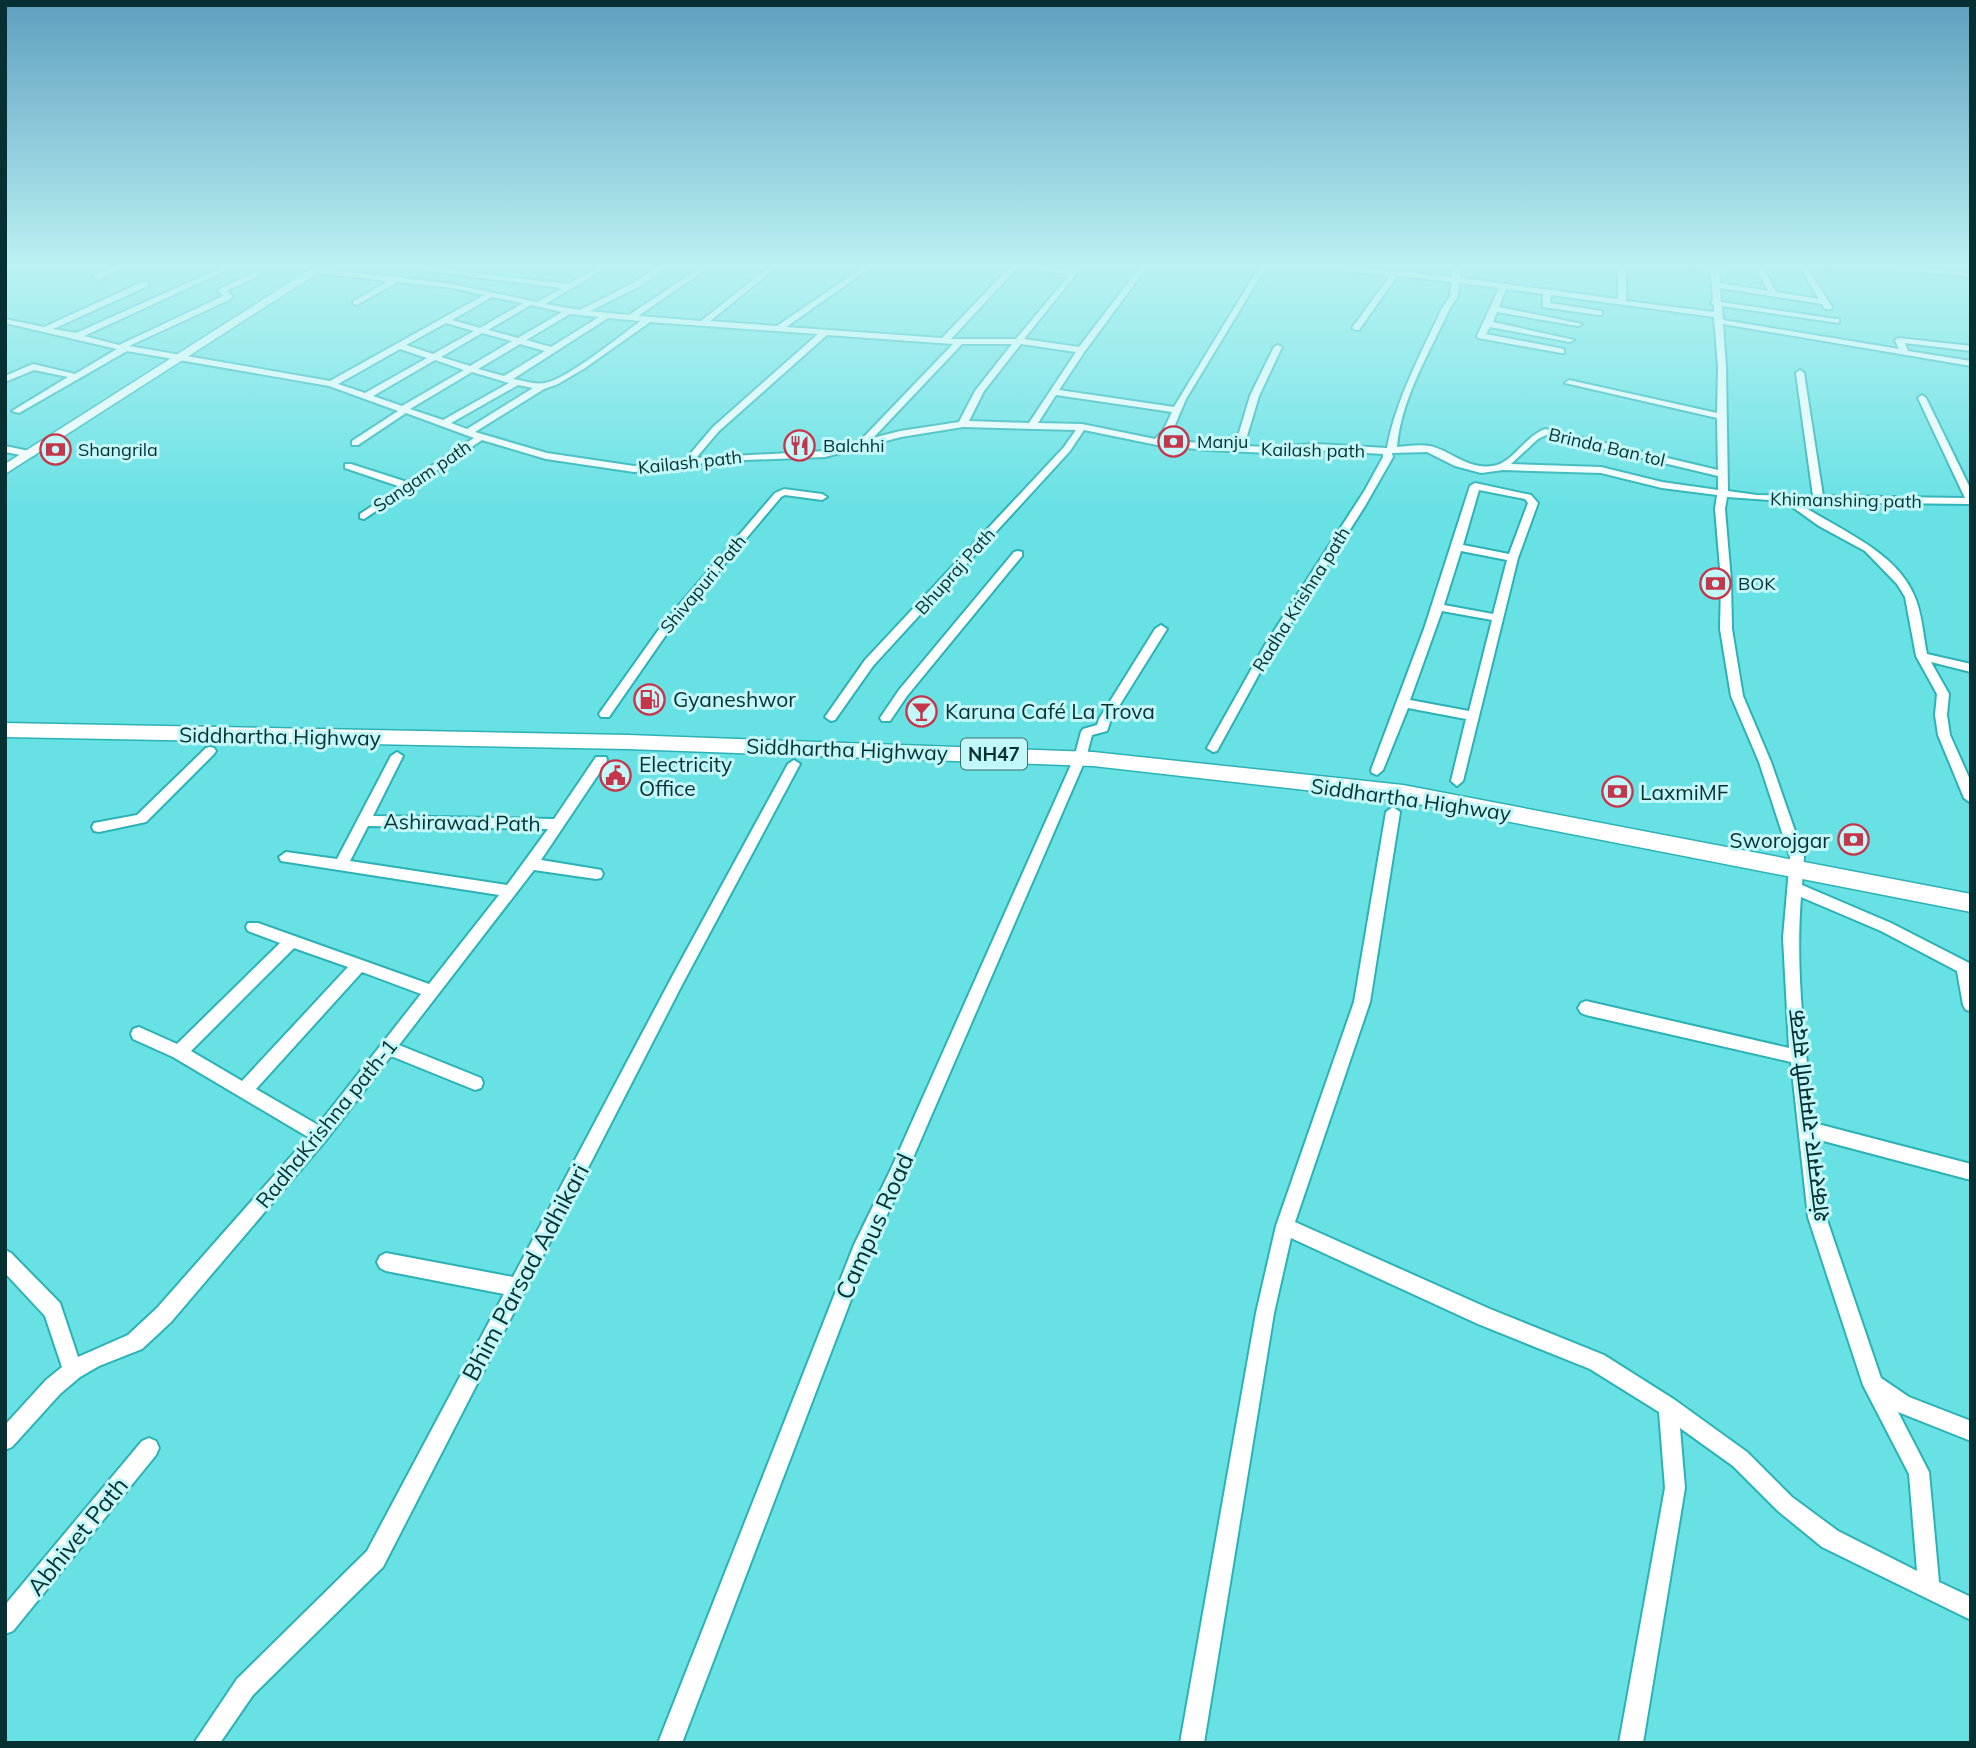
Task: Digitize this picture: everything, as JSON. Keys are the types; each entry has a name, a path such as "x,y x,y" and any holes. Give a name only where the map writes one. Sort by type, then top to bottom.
{"highway":[{"name":"Siddhartha Highway","path":"5,717 930,737 1083,751 1403,793 1971,903"},
{"name":"Siddhartha Highway","path":"5,730 1083,751"},
{"name":"Siddhartha Highway","path":"1796,871 1971,889"}],"main road":[{"path":"5,470 193,349"}],"street":[{"path":"16,411 123,349"},
{"name":"Kailash path","path":"128,349 331,384 481,437 546,456 634,469 719,458 825,454 900,434 963,424 1082,427 1157,442 1238,448 1429,449 1472,468 1503,467"},
{"path":"331,384 395,349"},
{"path":"408,349 541,387"},
{"path":"366,396 450,349"},
{"path":"355,443 506,349"},
{"path":"547,349 552,350"},
{"path":"469,432 541,387 562,379 606,349"},
{"path":"687,463 716,429 806,349"},
{"path":"861,446 954,349"},
{"path":"963,424 976,397 1013,349"},
{"path":"1032,426 1081,350 1071,349"},
{"path":"1157,442 1167,432 1214,349"},
{"path":"1238,448 1250,401 1277,349"},
{"name":"Radha Krishna path","path":"1213,748 1234,705 1281,628 1370,491 1388,457 1392,433 1428,349"},
{"path":"1548,349 1561,351"},
{"path":"1719,349 1724,474 1720,509 1727,580 1726,629 1732,674 1737,696 1765,762 1796,871 1886,927 1967,969 1971,1005"},
{"path":"1889,349 1971,364"},
{"path":"506,379 552,350"},
{"path":"5,379 33,367 78,377"},
{"path":"1800,373 1818,498"},
{"path":"445,423 517,382"},
{"path":"1569,383 1723,417"},
{"path":"1053,392 1177,410"},
{"path":"1922,398 1971,501"},
{"name":"Bhupraj Path","path":"831,717 869,663 1067,449 1082,427"},
{"name":"Brinda Ban tol","path":"1503,467 1535,437 1545,432 1724,474"},
{"name":"Sangam path","path":"364,516 481,437"},
{"path":"5,449 31,454"},
{"path":"348,466 408,486"},
{"name":"Khimanshing path","path":"1503,467 1601,470 1662,485 1788,500 1818,498 1971,501"},
{"path":"1377,770 1404,703 1458,547 1475,486 1528,498 1534,503 1513,558 1457,781"},
{"name":"Shivapuri Path","path":"605,714 666,627 778,495 784,492 822,497"},
{"path":"1788,500 1882,559 1910,597 1922,656 1943,694 1941,715 1944,735 1971,798"},
{"path":"1458,547 1513,558"},
{"path":"886,718 903,693 1018,554"},
{"path":"1437,607 1498,618"},
{"name":"Campus Road","path":"670,1743 860,1251 897,1175 1083,751 1087,732 1103,728 1105,719 1161,629"},
{"path":"1922,656 1971,668"},
{"path":"1404,703 1474,716"},
{"path":"99,827 141,819 210,751"},
{"path":"341,865 397,756"},
{"name":"RadhaKrishna path-1","path":"5,1440 53,1387 73,1370 135,1342 164,1315 320,1135 531,863 601,760"},
{"name":"Bhim Parsad Adhikari","path":"206,1743 245,1688 375,1559 678,979 794,764"},
{"path":"1192,1743 1265,1313 1285,1226 1362,1002 1393,812"},
{"name":"Ashirawad Path","path":"364,821 560,824"},
{"path":"286,857 510,891"},
{"path":"531,863 596,874"},
{"name":"शंकरनगर-राममणी सदक","path":"1796,871 1790,938 1798,1057 1817,1217 1872,1385 1919,1472 1929,1589"},
{"path":"253,927 432,991"},
{"path":"179,1052 291,940"},
{"path":"244,1090 359,965"},
{"path":"1586,1007 1798,1057"},
{"path":"139,1034 179,1052 320,1135"},
{"path":"388,1048 475,1083"},
{"path":"1806,1129 1971,1172"},
{"path":"1285,1226 1485,1317 1597,1362 1668,1407 1740,1459 1785,1504 1829,1539 1971,1609"},
{"path":"5,1259 52,1310 73,1370"},
{"path":"386,1262 517,1287"},
{"path":"1872,1385 1903,1404 1971,1431"},
{"path":"1631,1743 1675,1488 1668,1407"},
{"name":"Abhivet Path","path":"5,1623 149,1448"}],"place":[{"name":"Manju","path":"1174,441"},
{"name":"Balchhi","path":"800,445"},
{"name":"Shangrila","path":"55,449"},
{"name":"BOK","path":"1715,583"},
{"name":"Gyaneshwor","path":"650,699"},
{"name":"Karuna Café La Trova","path":"922,711"},
{"name":"Electricity Office","path":"616,776"},
{"name":"LaxmiMF","path":"1617,792"},
{"name":"Sworojgar","path":"1853,840"}]}
